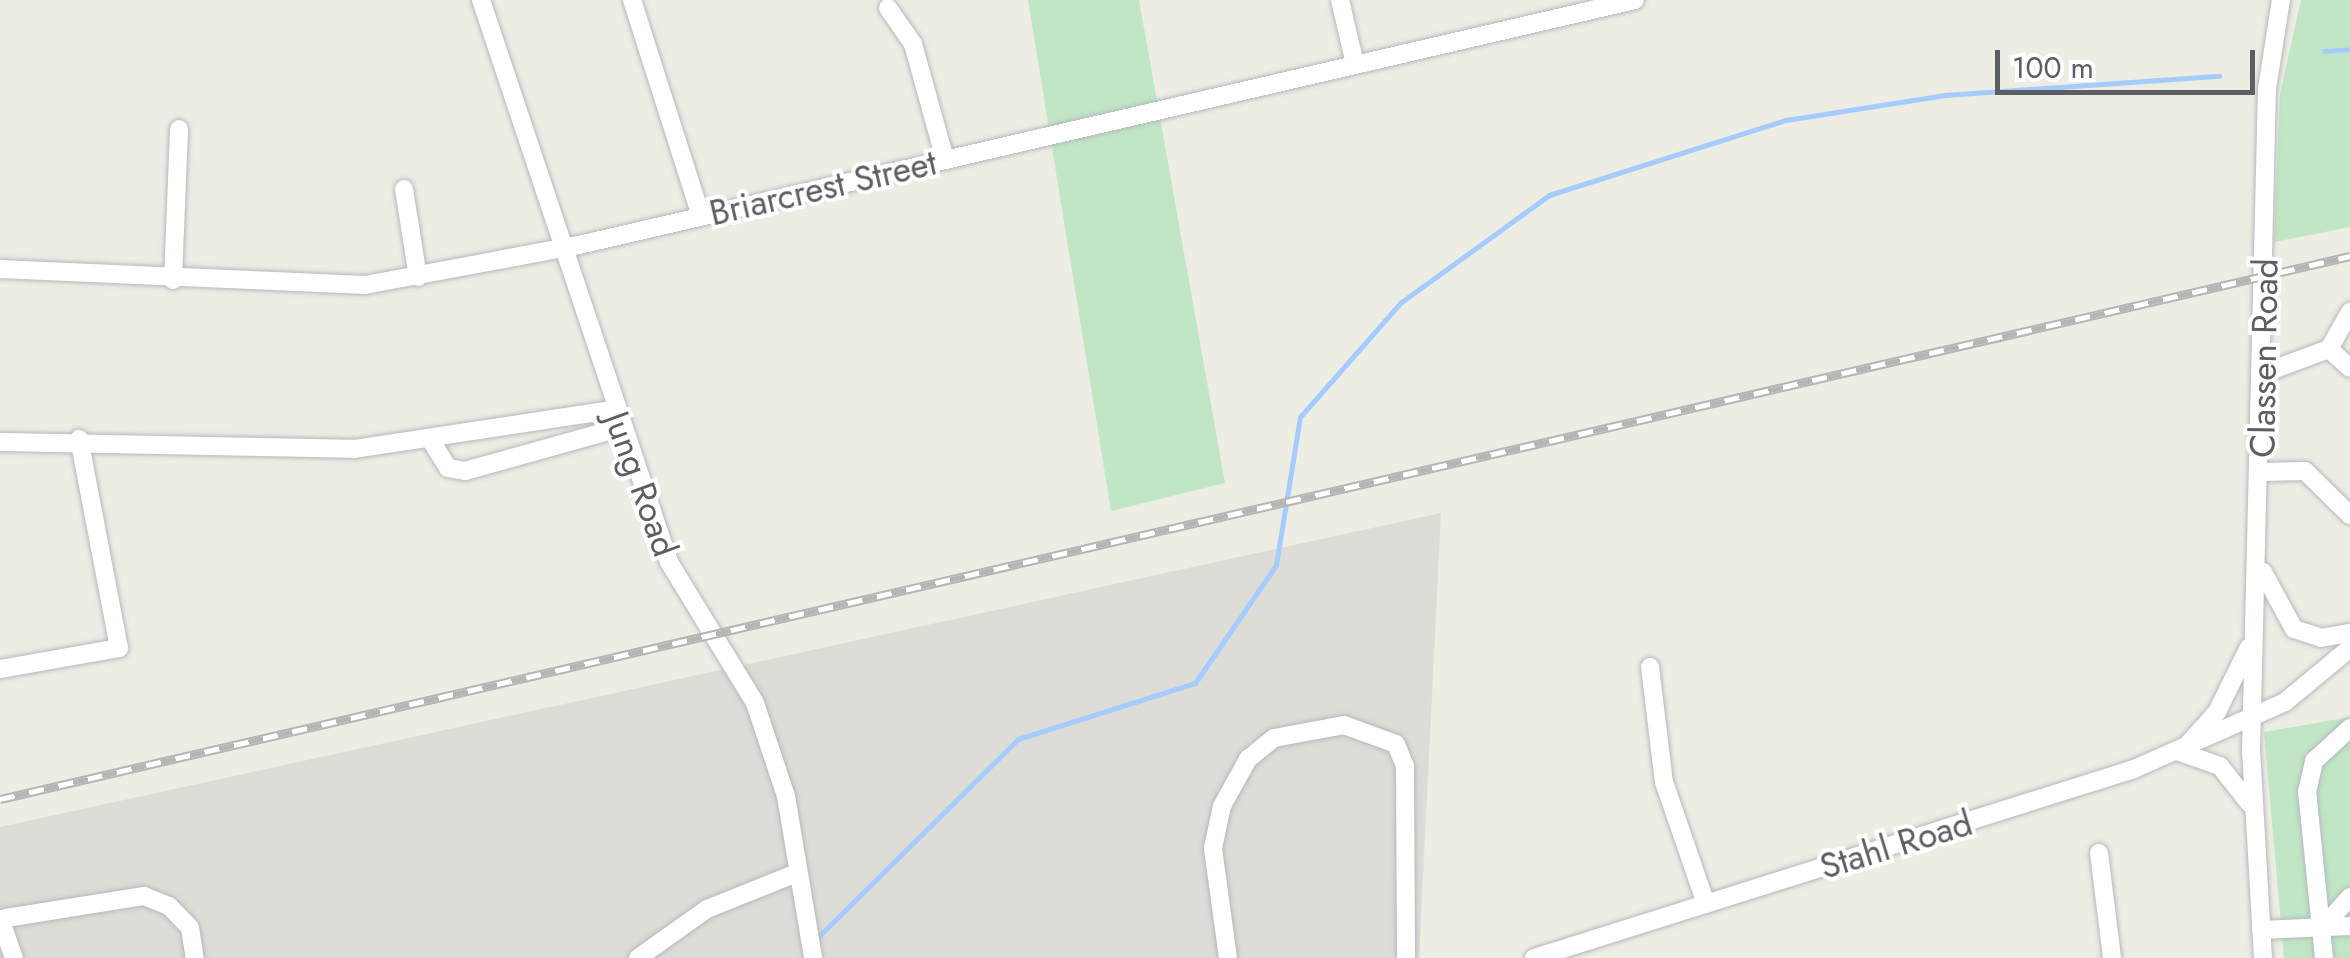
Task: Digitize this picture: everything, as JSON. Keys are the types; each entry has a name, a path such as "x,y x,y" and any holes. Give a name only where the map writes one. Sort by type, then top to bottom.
{"street":[{"name":"Jung Road","path":"481,0 616,419 668,562 754,703 786,796 813,958"},
{"path":"632,0 701,216"},
{"path":"1340,0 1355,64"},
{"name":"Briarcrest Street","path":"0,270 320,289 418,277 561,249 1635,0"},
{"name":"Classen Road","path":"2263,958 2252,810 2252,717 2260,567 2267,89 2281,0"},
{"path":"888,8 913,44 945,159"},
{"path":"173,280 179,129"},
{"path":"404,190 418,277"},
{"path":"2264,373 2329,348 2350,312"},
{"path":"2329,348 2350,368"},
{"path":"0,442 79,438 354,449 616,419"},
{"path":"430,439 448,468 465,471 616,419"},
{"path":"0,669 118,648 79,438"},
{"path":"2262,472 2305,471 2350,515"},
{"path":"2260,567 2294,629 2321,638 2350,634"},
{"path":"2252,810 2220,766 2180,749 2217,712 2255,632"},
{"name":"Stahl Road","path":"1534,958 2180,749 2252,717 2317,680 2350,648"},
{"path":"1650,666 1664,782 1706,904"},
{"path":"1228,958 1213,848 1222,806 1248,759 1274,738 1344,725 1396,744 1405,766 1406,958"},
{"path":"2324,958 2306,792 2314,761 2350,728"},
{"path":"2099,854 2112,958"},
{"path":"638,958 707,909 797,873"},
{"path":"14,958 3,918 144,896 169,906 190,928 195,958"},
{"path":"2323,927 2350,897"},
{"path":"2261,930 2350,926"}],"shaded area":[{"path":"1441,513 1419,958 0,958 0,827"}],"green space":[{"path":"1028,0 1139,0 1225,483 1111,511"},
{"path":"2301,0 2350,0 2350,227 2274,242 2280,94"},
{"path":"2350,717 2350,958 2284,958 2264,732"}],"waterway":[{"path":"2324,51 2350,49"},
{"path":"818,937 1018,739 1195,683 1276,565 1300,417 1400,303 1549,195 1786,120 1945,95 2219,76"}],"railway":[{"path":"0,799 2350,256"}]}
